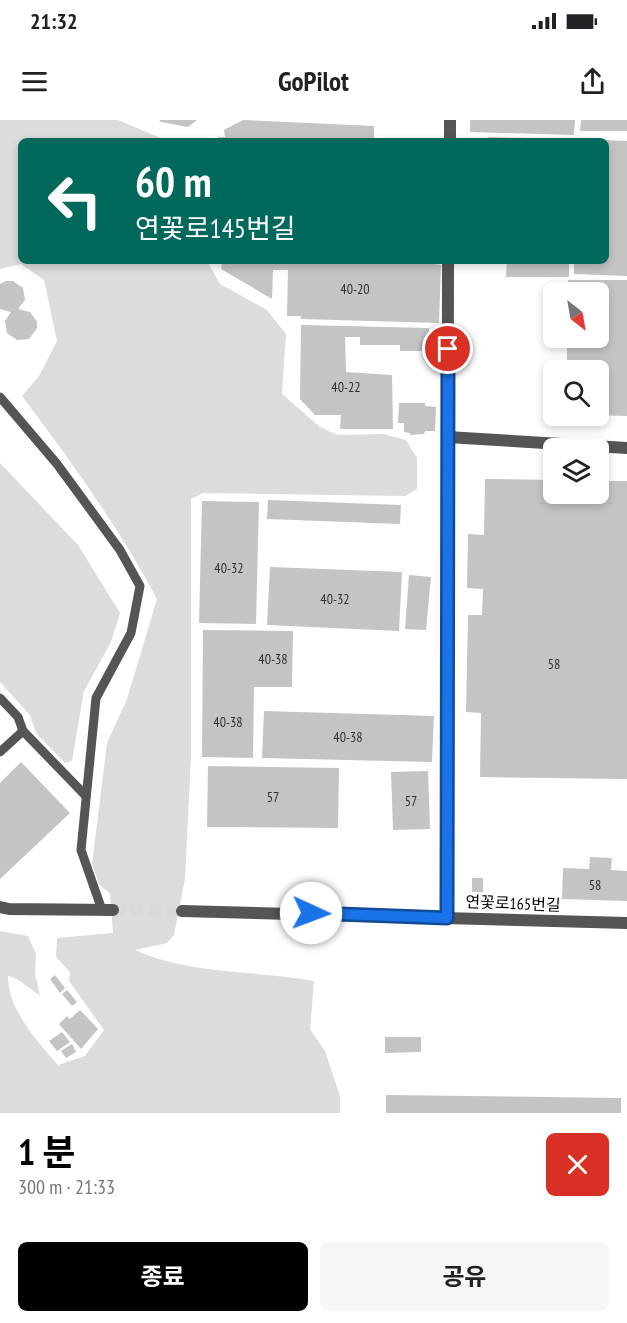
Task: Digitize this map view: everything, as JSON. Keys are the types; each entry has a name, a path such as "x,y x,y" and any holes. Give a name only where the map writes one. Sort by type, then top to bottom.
{"street":[{"path":"450,120 450,138"},
{"path":"447,918 448,264"},
{"path":"447,437 627,448"},
{"path":"0,907 107,910"},
{"name":"연꽃로165번길","path":"182,911 627,923"}],"lane":[{"path":"0,397 57,464 120,550 140,586 131,633 96,698 81,850 107,910"},
{"path":"0,698 4,709 18,717 23,730 87,796"},
{"path":"0,752 23,730"}],"shaded area":[{"path":"0,120 118,120 161,138 18,138 18,264 21,264 0,269"},
{"path":"21,264 209,264 220,284 267,310 286,334 282,394 320,427 337,435 383,434 406,440 417,458 417,489 405,496 203,493 191,499 191,756 185,879 174,935 167,943 135,950 156,958 200,968 314,981 310,1029 325,1051 340,1096 340,1113 0,1113 0,931 28,936 36,954 35,974 40,995 8,976 9,989 25,1024 58,1065 85,1056 104,1030 69,981 70,972 56,957 57,938 113,933 110,894 99,884 92,864 107,743 127,699 157,599 93,494 22,396 39,376 57,341 44,280"},
{"path":"0,463 78,545 120,613 111,642 84,691 72,761 65,763 36,733 30,715 0,682"}],"building":[{"path":"159,120 197,120 188,127"},
{"path":"243,120 374,126 374,138 218,138 225,137 224,130"},
{"path":"470,120 575,120 574,135 470,132"},
{"path":"581,120 627,120 627,131 580,131"},
{"path":"609,140 627,141 627,276 574,274 574,264 609,264"},
{"path":"222,264 441,265 439,323 301,319 301,316 287,316 288,270 273,270 272,299 221,269"},
{"path":"507,264 569,264 569,277 506,277"},
{"path":"568,280 627,280 627,416 609,415 609,360 567,360 567,348 609,348 609,282 568,282"},
{"path":"13,281 23,288 25,300 18,309 30,312 37,322 37,328 29,339 17,340 7,333 5,321 11,312 0,309 0,284"},
{"path":"301,325 429,328 429,351 400,351 400,345 360,345 360,337 345,337 346,372 392,375 393,429 340,429 341,415 315,415 300,399"},
{"path":"399,403 425,403 425,406 436,407 435,431 410,435 404,432 404,423 398,423"},
{"path":"485,479 543,480 543,504 609,504 609,481 627,481 627,779 480,777 481,713 466,712 468,615 482,615 483,589 467,588 468,534 484,535"},
{"path":"268,500 401,505 400,524 267,519"},
{"path":"202,501 259,502 256,624 199,623"},
{"path":"270,567 402,572 399,631 267,625"},
{"path":"409,575 431,577 426,630 405,629"},
{"path":"203,630 293,631 292,687 254,687 253,758 202,757"},
{"path":"264,711 434,716 432,762 262,758"},
{"path":"21,762 70,813 0,879 0,783"},
{"path":"208,766 339,768 338,828 207,827"},
{"path":"428,771 430,829 393,830 391,772"},
{"path":"590,857 612,858 611,870 627,871 627,901 562,899 563,868 589,869"},
{"path":"472,878 483,878 483,892 472,892"},
{"path":"55,975 65,988 60,993 50,979"},
{"path":"67,990 77,1002 72,1006 62,994"},
{"path":"80,1010 98,1029 81,1049 59,1024 67,1016 70,1019"},
{"path":"62,1032 70,1042 57,1051 49,1041"},
{"path":"385,1037 421,1037 421,1052 385,1053"},
{"path":"72,1044 76,1052 66,1058 61,1051"},
{"path":"386,1095 621,1098 621,1113 386,1113"}],"tunnel":[{"path":"113,910 182,911"}],"route":[{"path":"311,913 447,918 448,349"}]}
